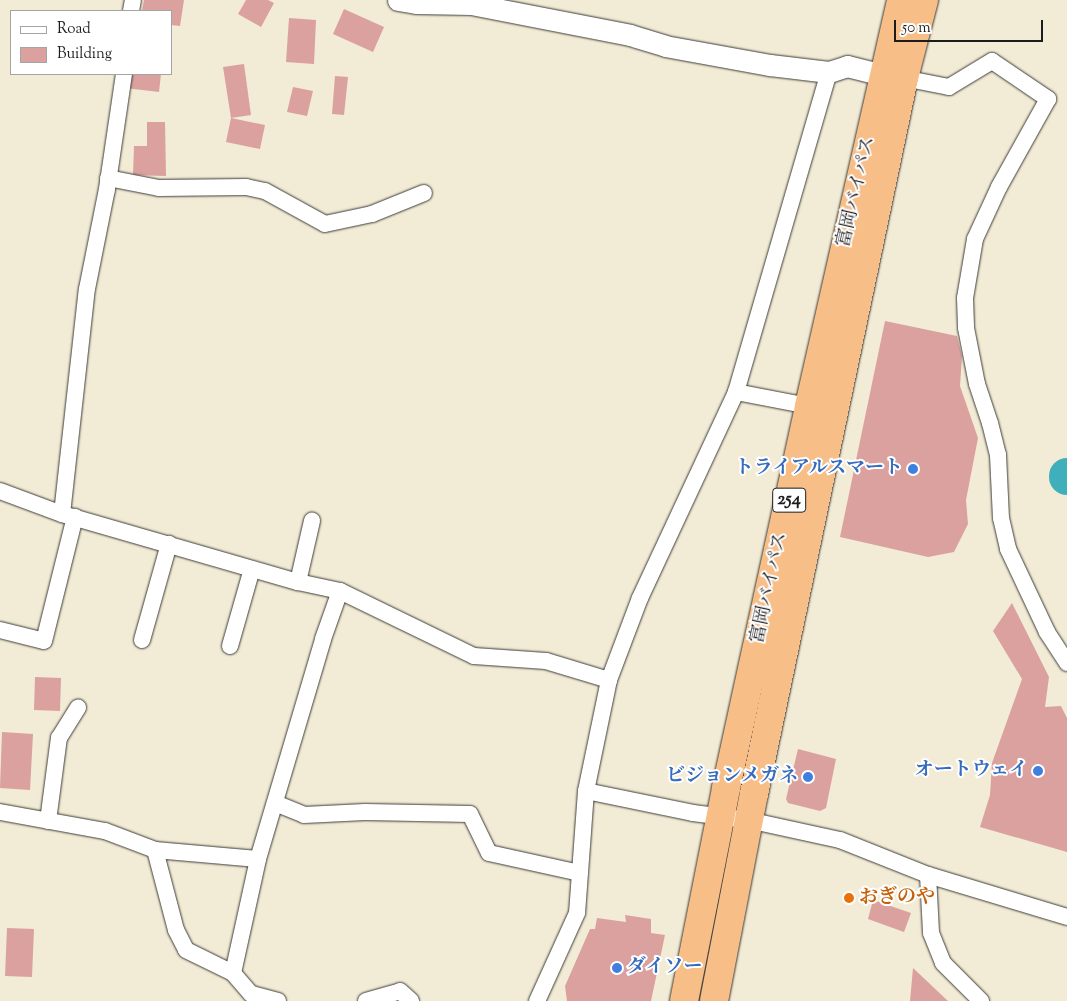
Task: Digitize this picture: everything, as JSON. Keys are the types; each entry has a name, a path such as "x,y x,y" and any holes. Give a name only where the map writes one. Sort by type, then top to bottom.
{"highway":[{"name":"富岡バイパス","path":"714,1001 894,76 901,0"},
{"name":"富岡バイパス","path":"684,1001 720,817 809,406 894,76 924,0"}],"street":[{"path":"398,0 416,3 472,2 630,35 665,46 770,65 829,72 847,66 949,87 992,61 1048,99 998,187 976,239 966,298 966,328 977,384 998,455 1001,518 1008,549 1047,632 1067,663"},
{"path":"536,1001 577,913 586,791 609,680 640,598 736,392 829,72"},
{"path":"0,630 44,641 69,516 87,289 108,178 124,75"},
{"path":"108,178 159,188 246,187 265,191 325,224 372,214 424,193"},
{"path":"736,392 809,406"},
{"path":"1,496 298,582 340,591 474,656 546,660 609,680"},
{"path":"298,582 312,521"},
{"path":"142,640 168,544"},
{"path":"230,646 252,569"},
{"path":"233,973 258,859 323,639 340,591"},
{"path":"48,821 59,738 78,708"},
{"path":"586,791 720,817 748,820 840,840 928,875 1067,917"},
{"path":"275,803 304,815 365,812 470,814 489,854 580,873"},
{"path":"0,812 105,832 154,850 258,859"},
{"path":"154,850 176,930 186,950 233,973 251,994 278,1001"},
{"path":"928,875 931,933 942,963 981,1001"},
{"path":"366,1001 400,991 411,1001"}],"building":[{"path":"144,0 184,0 180,26 172,25 172,10 142,10"},
{"path":"246,0 268,0 274,3 261,27 238,14"},
{"path":"344,9 384,27 373,52 333,34"},
{"path":"289,18 316,20 314,64 286,62"},
{"path":"244,64 251,115 231,118 223,67"},
{"path":"127,75 161,75 159,92 125,88"},
{"path":"335,76 348,77 344,115 332,114"},
{"path":"293,87 313,91 307,116 287,112"},
{"path":"231,118 265,125 260,149 226,142"},
{"path":"147,122 165,122 166,176 133,175 134,146 147,146"},
{"name":"トライアルスマート","path":"885,321 957,336 962,356 960,386 978,438 966,500 968,524 954,552 928,557 840,537"},
{"path":"1012,603 1049,677 1045,707 1061,706 1067,718 1067,852 980,827 990,795 992,763 1022,679 993,631"},
{"path":"35,677 61,678 60,711 34,710"},
{"path":"2,732 33,734 30,790 0,788"},
{"path":"798,749 836,759 826,808 820,811 788,803 786,799"},
{"path":"873,900 911,913 904,932 868,919"},
{"path":"625,915 651,919 651,933 665,935 651,1001 567,1001 565,986 590,929 595,929 597,918 626,922"},
{"path":"7,928 34,929 32,977 5,976"},
{"path":"913,968 948,1001 910,1001"}],"place":[{"name":"トライアルスマート","path":"913,469"},
{"name":"オートウェイ","path":"1038,771"},
{"name":"ビジョンメガネ","path":"808,777"},
{"name":"おぎのや","path":"849,898"},
{"name":"ダイソー","path":"617,968"}]}
